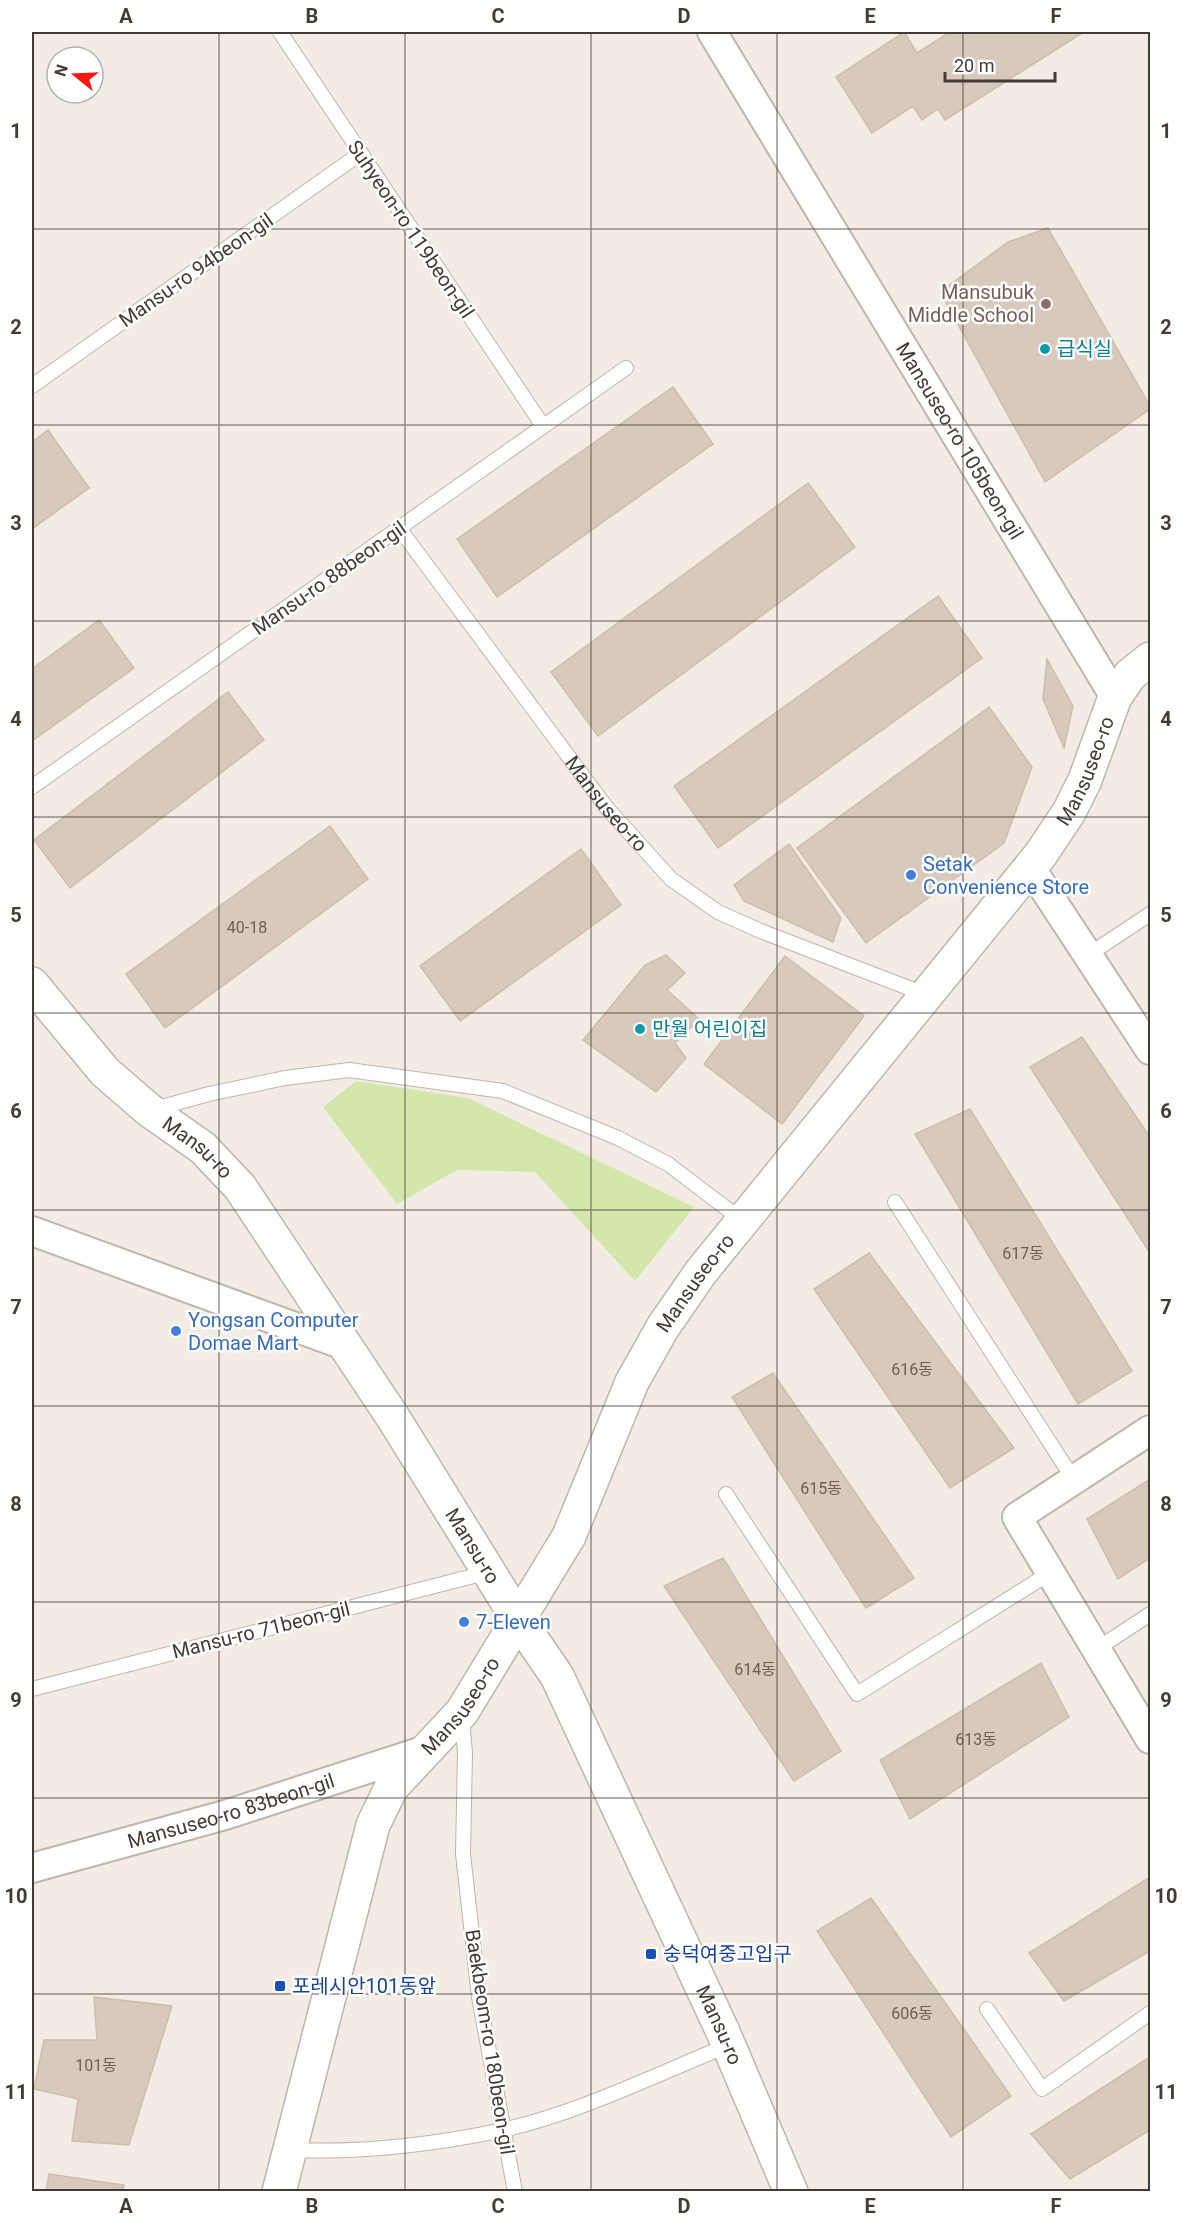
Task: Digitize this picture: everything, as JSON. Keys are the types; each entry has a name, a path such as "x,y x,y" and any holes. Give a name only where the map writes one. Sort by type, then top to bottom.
{"street":[{"name":"Mansuseo-ro 105beon-gil","path":"712,32 1115,697"},
{"name":"Mansuseo-ro","path":"279,2192 373,1825 391,1788 462,1712 569,1536 632,1382 663,1327 701,1272 1030,867 1069,812 1085,780 1115,697 1130,675 1150,659"},
{"path":"1030,867 1150,1050"},
{"name":"Mansu-ro","path":"32,984 105,1072 149,1110 203,1148 240,1187 394,1419 518,1619 557,1676 729,2045 791,2192"},
{"path":"32,1231 344,1345"},
{"path":"1150,1430 1017,1517 1150,1738"},
{"name":"Mansuseo-ro 83beon-gil","path":"32,1868 225,1815 429,1749"}],"lane":[{"name":"Suhyeon-ro 119beon-gil","path":"280,32 543,426"},
{"name":"Mansu-ro 94beon-gil","path":"32,386 361,153"},
{"name":"Mansu-ro 88beon-gil","path":"32,787 626,368"},
{"name":"Mansuseo-ro","path":"399,528 606,807 671,879 718,912 763,932 927,994"},
{"path":"1088,955 1150,915"},
{"name":"Mansuseo-ro","path":"149,1110 209,1094 285,1078 349,1070 503,1091 618,1138 668,1164 743,1221"},
{"path":"895,1202 1074,1480"},
{"path":"726,1494 857,1694 1050,1573"},
{"name":"Mansu-ro 71beon-gil","path":"32,1689 490,1572"},
{"path":"1097,1649 1150,1614"},
{"name":"Baekbeom-ro 180beon-gil","path":"462,1712 465,1753 463,1854 479,1997 515,2192"},
{"path":"987,2010 1042,2089 1150,2013"},
{"path":"290,2150 336,2152 410,2146 504,2129 583,2105 729,2045"}],"green space":[{"path":"356,1081 468,1098 694,1207 635,1281 535,1172 457,1170 397,1204 323,1107"}],"building":[{"path":"904,32 917,53 950,32 1084,32 945,120 938,109 922,120 913,106 872,133 836,77"},
{"name":"급식실","path":"1048,228 1150,409 1045,482 940,292 1008,242"},
{"path":"673,387 713,444 497,597 457,539"},
{"path":"48,430 89,488 32,529 32,442"},
{"path":"808,483 855,547 598,736 551,672"},
{"path":"938,596 982,658 718,848 674,786"},
{"path":"99,620 134,668 32,741 32,669"},
{"path":"1047,659 1073,706 1064,748 1043,699"},
{"path":"228,692 264,740 70,888 34,840"},
{"path":"989,707 1032,767 1004,843 866,943 797,848"},
{"path":"330,826 368,879 165,1028 126,974"},
{"path":"789,844 841,918 833,942 744,901 734,885"},
{"path":"581,849 621,905 460,1021 420,966"},
{"name":"만월 어린이집","path":"666,955 685,973 667,990 699,1019 675,1043 686,1058 656,1092 583,1040 645,965"},
{"path":"785,956 864,1016 782,1124 704,1064"},
{"path":"1082,1037 1150,1137 1150,1253 1030,1067"},
{"path":"970,1109 1132,1371 1078,1404 915,1134"},
{"path":"869,1253 1014,1448 950,1488 814,1289"},
{"path":"773,1373 914,1578 866,1608 732,1397"},
{"path":"1150,1479 1150,1558 1118,1579 1087,1519"},
{"path":"723,1558 841,1751 794,1781 664,1586"},
{"path":"1041,1663 1069,1717 910,1819 880,1760"},
{"path":"1150,1877 1150,1951 1064,2001 1029,1953"},
{"path":"871,1898 1011,2096 951,2137 817,1931"},
{"path":"94,1997 172,2006 129,2145 72,2141 78,2099 34,2089 44,2040 97,2040"},
{"path":"1150,2057 1150,2130 1070,2179 1031,2134"},
{"path":"49,2174 124,2185 122,2192 46,2192"}],"place":[{"name":"Mansubuk Middle School","path":"1046,304"},
{"name":"급식실","path":"1045,349"},
{"name":"Setak Convenience Store","path":"911,875"},
{"name":"만월 어린이집","path":"640,1029"},
{"name":"Yongsan Computer Domae Mart","path":"176,1331"},
{"name":"7-Eleven","path":"464,1622"},
{"name":"숭덕여중고입구","path":"651,1954"},
{"name":"포레시안101동앞","path":"280,1986"}]}
